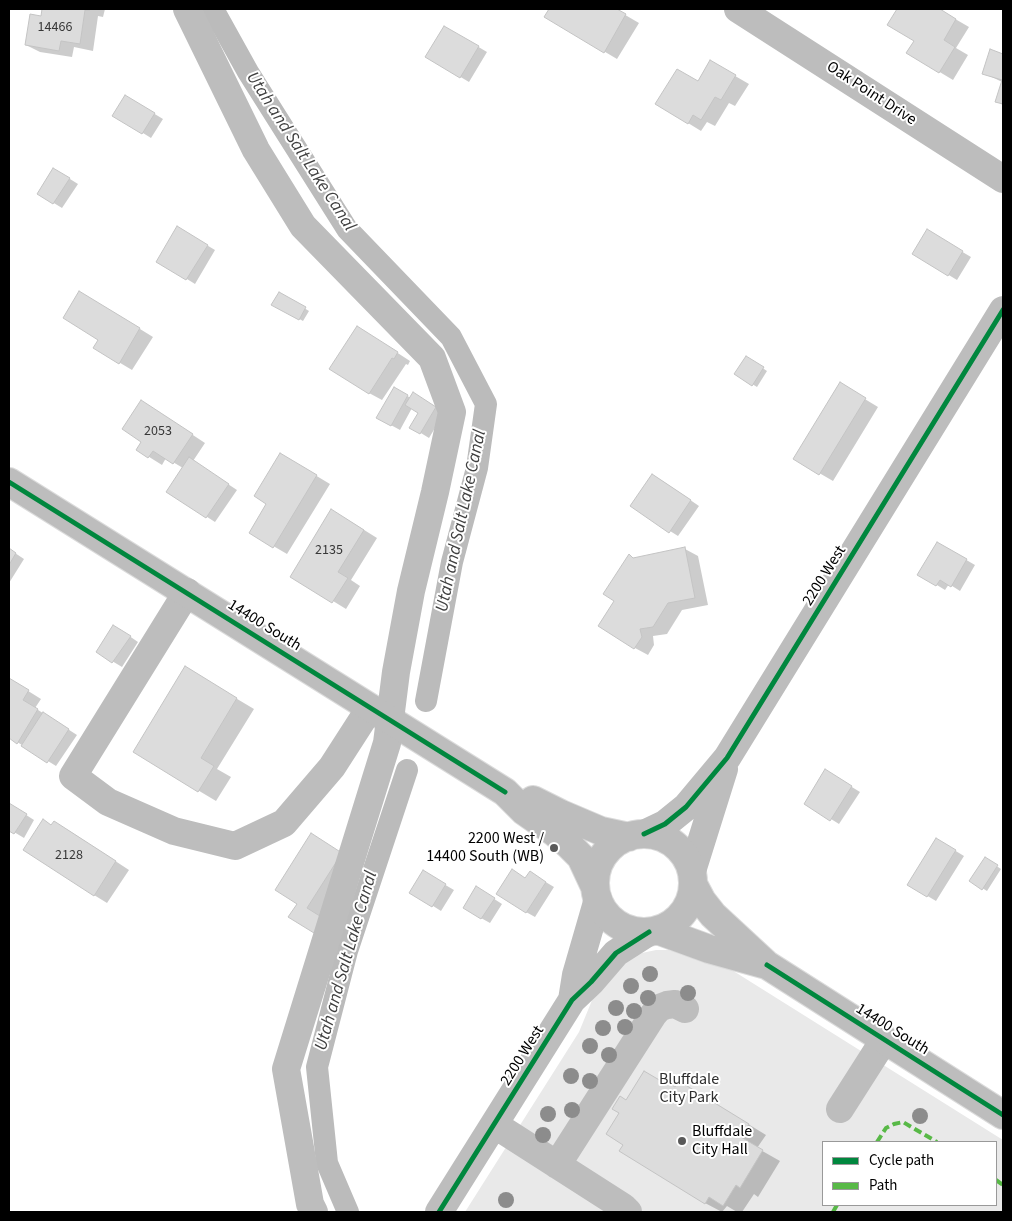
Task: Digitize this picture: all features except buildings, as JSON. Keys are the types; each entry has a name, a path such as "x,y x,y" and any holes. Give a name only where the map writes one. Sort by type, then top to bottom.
{"main road":[{"path":"187,9 256,150 303,226 432,358 452,412 411,590 396,672 380,714 284,823 235,846 174,831 108,802 73,776 187,592"},
{"name":"Oak Point Drive","path":"738,9 1003,179"},
{"name":"2200 West","path":"636,835 665,824 686,807 727,758 1003,310"},
{"name":"14400 South","path":"9,482 506,792 524,811 554,832 581,857 589,871 597,893"},
{"path":"314,1212 310,1204 286,1069 387,743 380,714"},
{"name":"2200 West","path":"693,878 727,758"},
{"name":"14400 South","path":"506,792 532,799 601,831 636,835"},
{"path":"636,835 659,837 673,844 684,855 693,878 691,898 685,911 675,922 653,931 634,931 619,925 607,916 597,893 597,871 603,856 614,844 636,835"},
{"name":"14400 South","path":"693,878 702,901 713,915 744,942 767,966 1003,1114"},
{"name":"2200 West","path":"572,1000 576,975 597,893"},
{"name":"14400 South","path":"653,931 767,966"},
{"name":"2200 West","path":"439,1212 572,1000 591,982 616,953 653,931"},
{"path":"557,1165 653,1015 659,1008 667,1004 675,1004 686,1009"},
{"path":"840,1109 884,1040"},
{"path":"494,1125 628,1212"}],"green space":[{"name":"Bluffdale City Park","path":"669,950 727,967 1003,1140 1003,1212 465,1212 579,1032 595,993 626,960 642,953"}],"waterway":[{"name":"Utah and Salt Lake Canal","path":"213,9 248,72 347,229 451,337 486,404 477,468 452,562 426,701"},
{"name":"Utah and Salt Lake Canal","path":"348,1212 327,1163 317,1067 347,951 407,770"}],"marked path":[{"path":"878,1141 886,1128 903,1122 935,1141"},
{"path":"997,1181 1003,1185"},
{"path":"833,1212 836,1206"}],"cycle path":[{"path":"644,834 665,824 686,807 727,758 1003,310"},
{"path":"9,482 505,792"},
{"path":"439,1212 572,1000 591,982 616,953 649,932"},
{"path":"767,965 1003,1115"}],"place":[{"name":"2200 West / 14400 South (WB)","path":"554,848"},
{"name":"Bluffdale City Hall","path":"682,1141"}]}
